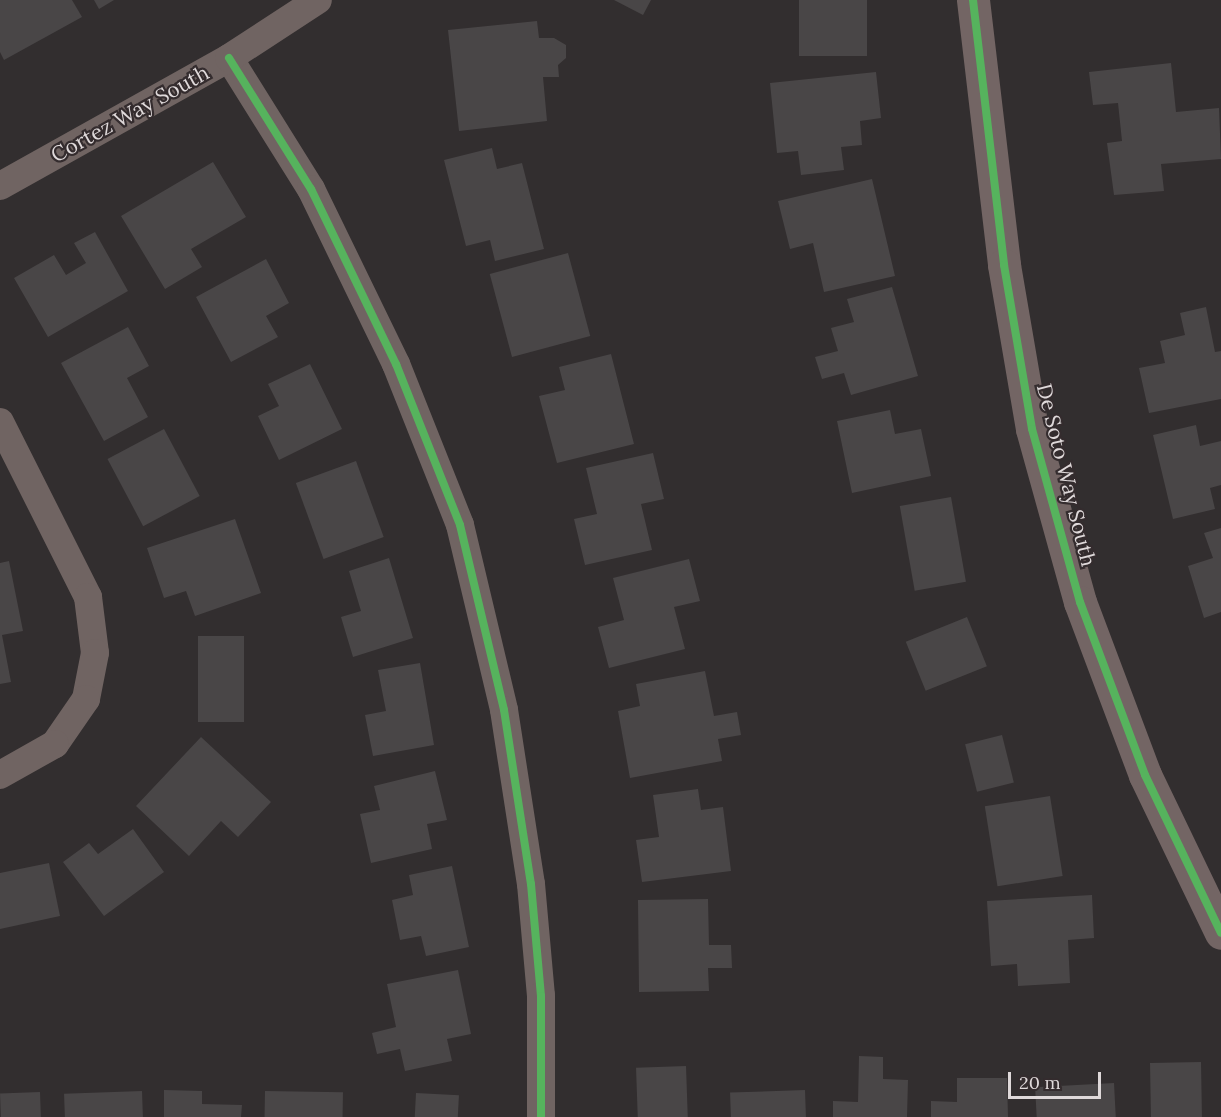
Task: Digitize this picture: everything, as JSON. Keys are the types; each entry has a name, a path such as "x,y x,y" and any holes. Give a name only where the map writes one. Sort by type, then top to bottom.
{"street":[{"name":"Cortez Way South","path":"0,186 229,58 318,0"},
{"name":"De Soto Way South","path":"973,0 1002,254 1032,429 1080,602 1145,775 1221,933"},
{"path":"229,58 311,189 396,364 460,525 504,710 531,884 541,996 541,1117"},
{"path":"0,422 88,597 96,653 86,699 55,744 0,775"}],"building":[{"path":"0,0 72,0 82,17 4,60 0,52"},
{"path":"94,0 114,0 99,9"},
{"path":"614,0 651,0 643,15"},
{"path":"799,0 867,0 867,56 799,56"},
{"path":"537,21 539,38 554,38 566,45 566,58 558,65 559,77 543,77 547,121 459,131 448,30"},
{"path":"1171,63 1176,112 1219,108 1221,159 1161,164 1164,191 1114,195 1107,143 1122,141 1118,103 1093,105 1089,72"},
{"path":"876,72 881,118 860,121 862,145 841,147 844,170 801,175 798,151 777,153 770,83"},
{"path":"492,148 497,169 522,163 544,249 495,261 490,240 466,246 444,160"},
{"path":"213,162 246,217 191,249 202,267 165,289 121,216"},
{"path":"872,179 895,276 824,292 813,243 790,249 778,201"},
{"path":"95,232 128,291 48,337 14,278 54,255 66,275 86,263 74,243"},
{"path":"568,253 590,336 512,357 490,274"},
{"path":"266,259 289,303 266,316 278,337 231,362 196,297"},
{"path":"892,287 918,376 851,395 844,373 822,379 815,357 838,351 831,328 854,322 847,299"},
{"path":"1206,307 1215,352 1221,351 1221,399 1149,413 1139,368 1165,363 1160,341 1185,335 1180,313"},
{"path":"128,327 149,366 127,378 148,417 104,441 61,363"},
{"path":"611,354 634,444 557,463 539,396 565,390 559,367"},
{"path":"310,364 342,429 279,460 258,416 279,406 268,384"},
{"path":"890,410 895,434 921,429 931,476 852,493 837,421"},
{"path":"1196,425 1200,446 1221,441 1221,485 1210,488 1215,509 1173,519 1153,435"},
{"path":"164,429 200,496 143,526 107,459"},
{"path":"653,453 664,499 641,504 652,550 585,565 574,519 597,514 586,468"},
{"path":"356,461 384,537 324,559 296,483"},
{"path":"951,497 966,582 915,591 900,506"},
{"path":"235,519 261,593 195,616 186,591 164,598 147,548"},
{"path":"1221,528 1221,612 1204,618 1188,566 1213,558 1204,533"},
{"path":"389,558 413,638 353,657 341,617 361,611 349,571"},
{"path":"689,559 700,601 674,607 685,649 609,668 598,627 624,620 613,578"},
{"path":"9,561 23,631 2,635 11,682 0,684 0,563"},
{"path":"967,617 987,666 926,691 906,642"},
{"path":"198,636 244,636 244,722 198,722"},
{"path":"420,663 434,745 373,756 365,715 386,711 378,670"},
{"path":"705,671 714,716 737,712 741,735 718,739 722,761 630,778 618,711 640,706 636,684"},
{"path":"1002,735 1014,783 977,792 965,744"},
{"path":"201,737 271,802 238,837 221,821 189,856 136,806"},
{"path":"435,771 447,820 427,824 432,849 371,863 360,814 380,810 374,786"},
{"path":"698,789 701,810 723,807 731,871 642,882 636,840 659,837 653,795"},
{"path":"1050,796 1063,876 997,886 985,806"},
{"path":"133,829 164,872 104,916 63,862 89,843 98,854"},
{"path":"49,863 60,916 0,929 0,873"},
{"path":"452,866 469,947 426,956 421,936 400,940 392,900 413,895 409,875"},
{"path":"1092,895 1094,938 1068,940 1070,983 1018,986 1017,964 991,966 987,901"},
{"path":"708,899 709,945 731,945 732,968 708,968 709,991 639,992 638,900"},
{"path":"458,970 471,1034 447,1039 452,1061 405,1071 400,1049 377,1054 372,1033 396,1027 387,984"},
{"path":"859,1056 883,1057 883,1079 908,1080 907,1117 833,1117 833,1101 858,1102"},
{"path":"1201,1062 1202,1117 1151,1117 1150,1063"},
{"path":"686,1066 688,1117 638,1117 636,1068"},
{"path":"957,1078 1007,1078 1008,1117 931,1117 931,1101 957,1102"},
{"path":"1114,1083 1116,1117 1037,1117 1035,1087"},
{"path":"164,1090 202,1091 202,1104 242,1105 241,1117 164,1117"},
{"path":"805,1090 806,1117 731,1117 730,1093"},
{"path":"142,1091 143,1117 65,1117 64,1094"},
{"path":"265,1091 343,1092 343,1117 265,1117"},
{"path":"40,1092 41,1117 1,1117 0,1093"},
{"path":"416,1093 459,1095 458,1117 415,1117"}],"cycle path":[{"path":"973,0 1004,265 1032,429 1080,602 1145,775 1221,933"},
{"path":"229,58 311,189 396,364 460,525 504,710 531,884 541,996 541,1117"}]}
